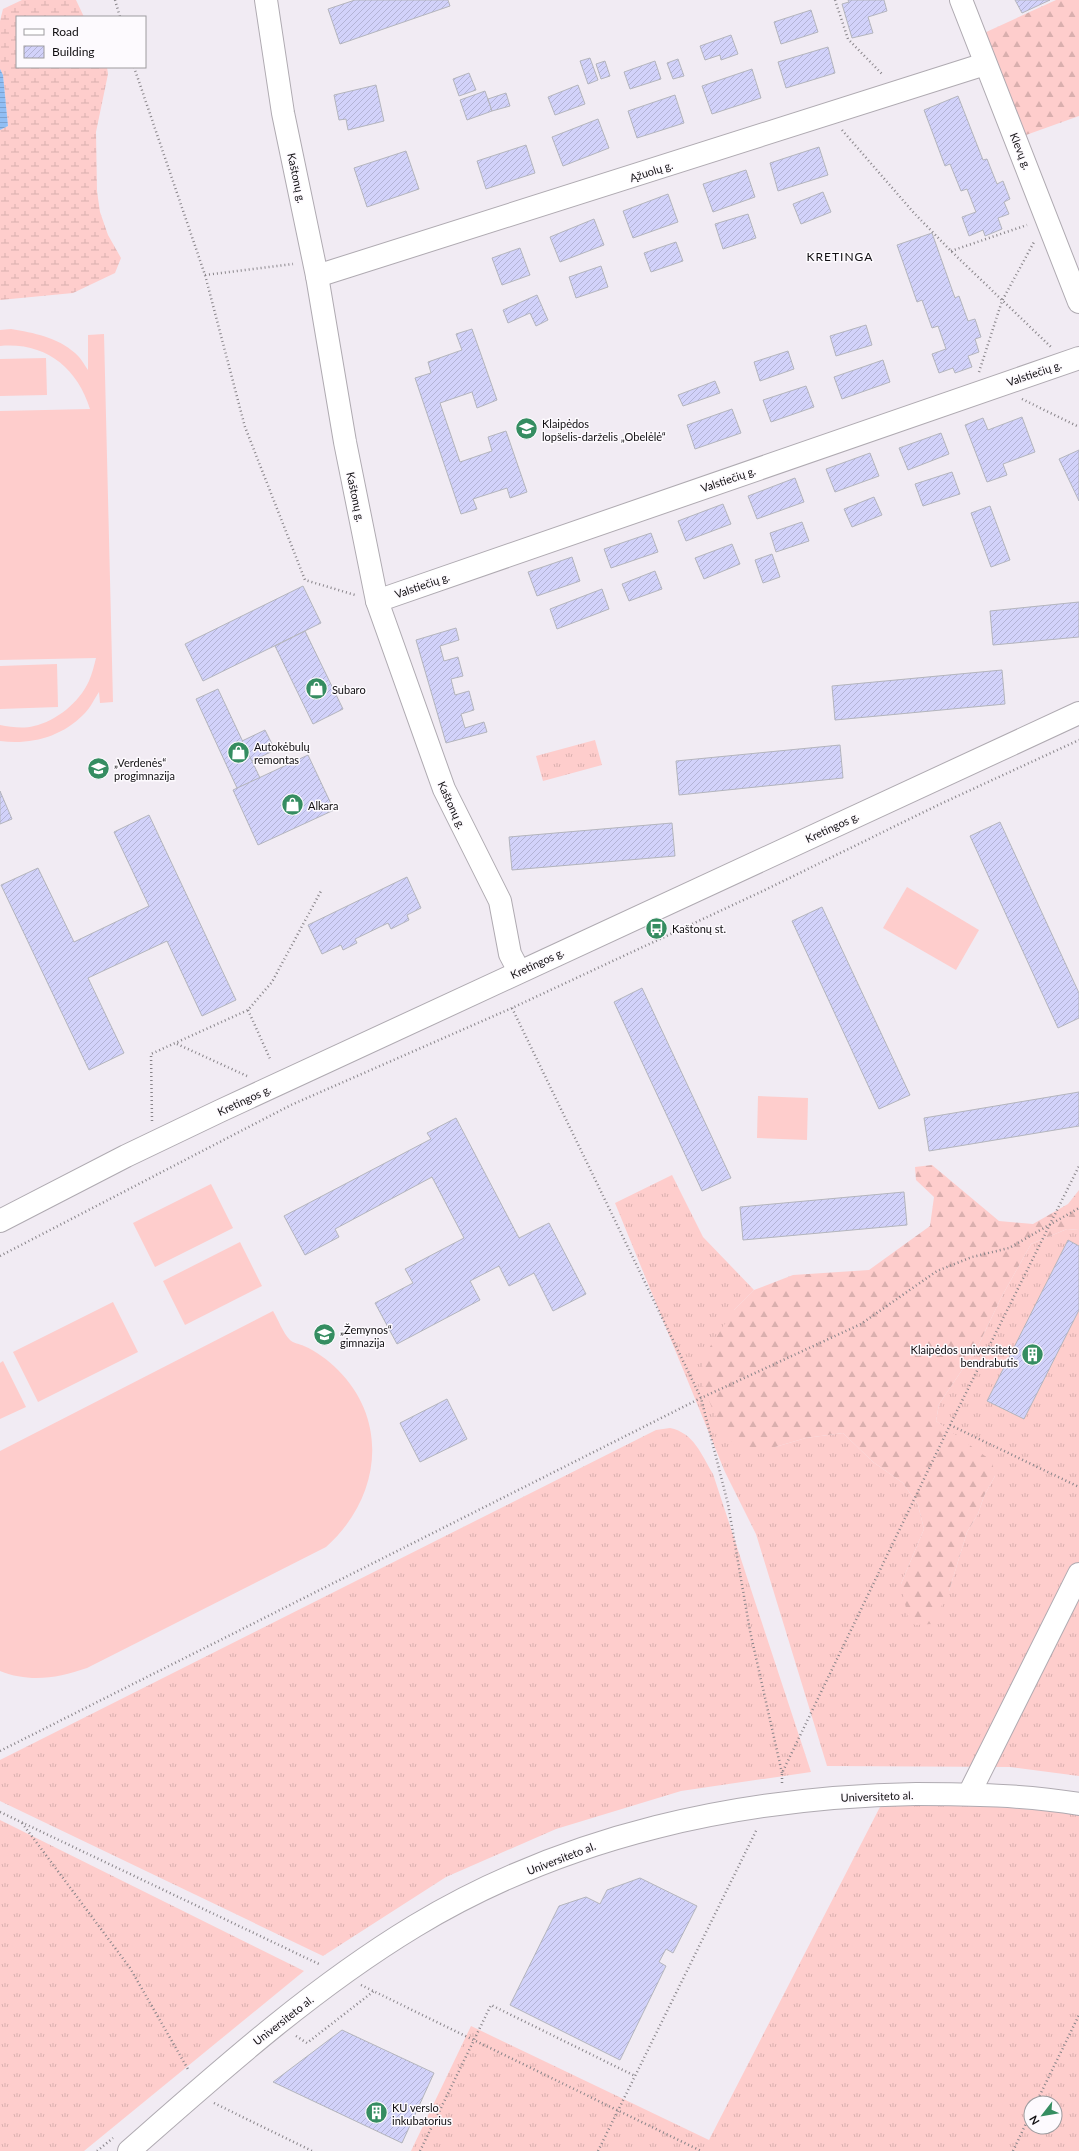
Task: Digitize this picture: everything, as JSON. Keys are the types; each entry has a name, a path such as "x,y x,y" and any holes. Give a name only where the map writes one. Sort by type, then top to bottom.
{"street":[{"name":"Kaštonų g.","path":"266,0 283,113 315,269 344,442 377,601 444,789 500,901 510,954 519,971"},
{"name":"Klevų g.","path":"961,0 1079,302"},
{"name":"Ąžuolų g.","path":"315,269 829,115 985,64"},
{"name":"Valstiečių g.","path":"377,601 1073,360"},
{"name":"Kretingos g.","path":"0,1221 126,1156 268,1089 519,971 1079,713"},
{"path":"969,1794 1079,1574"},
{"name":"Universiteto al.","path":"121,2144 189,2085 277,2024 383,1947 419,1924 471,1895 538,1866 611,1838 682,1820 763,1805 885,1795 969,1794 1054,1800 1079,1804"}],"path":[{"path":"115,0 120,16"},
{"path":"835,0 848,39 900,92"},
{"path":"134,68 205,275 246,427 305,580 377,601"},
{"path":"829,115 914,212 951,251 1002,301 1073,360"},
{"path":"951,251 1047,218"},
{"path":"971,395 1002,301 1047,218"},
{"path":"205,275 315,269"},
{"path":"996,386 1079,427"},
{"path":"0,1256 291,1105 512,1008 765,890 936,806 1079,740"},
{"path":"152,1122 151,1054 176,1044 248,1010 272,982 321,891"},
{"path":"512,1008 701,1398 728,1504 750,1631 782,1772 782,1786"},
{"path":"248,1010 271,1061"},
{"path":"176,1044 243,1074 291,1105"},
{"path":"782,1772 950,1425 1079,1166"},
{"path":"0,1751 701,1398 861,1324 937,1271 972,1257 1009,1248 1079,1208"},
{"path":"950,1425 1079,1487"},
{"path":"598,2151 759,1824 763,1805"},
{"path":"22,1823 130,1968 190,2072 189,2085 312,2151"},
{"path":"316,1971 329,1962"},
{"path":"277,2024 307,2043 374,1992"},
{"path":"420,2151 491,2004 636,2076"},
{"path":"1040,2095 1079,2015"},
{"path":"190,2072 196,2067"},
{"path":"1013,2151 1023,2130"},
{"path":"97,2151 121,2144"}],"green space":[{"path":"22,0 76,0 84,16 16,16 16,68 107,68 108,74 96,132 97,191 100,212 108,235 121,258 115,273 73,293 0,300 0,130 8,126 3,75 0,69 0,21 3,9"},
{"path":"1056,0 1079,0 1079,116 1026,135 984,33"},
{"path":"11,329 45,336 61,343 77,355 88,370 88,335 104,334 113,702 100,703 99,692 85,713 65,729 45,738 23,742 0,741 0,725 30,727 42,724 66,710 85,689 96,658 0,660 0,411 90,409 77,381 57,360 45,353 31,348 0,346 0,330"},
{"path":"46,358 47,395 0,396 0,359"},
{"path":"57,664 58,707 0,709 0,666"},
{"path":"595,740 602,765 543,781 536,756"},
{"path":"907,887 979,930 956,970 883,928"},
{"path":"758,1096 808,1098 807,1140 757,1138"},
{"path":"932,1165 999,1221 1033,1224 1068,1204 1079,1190 1079,1230 1067,1229 1031,1244 1002,1296 977,1348 939,1404 936,1421 992,1461 995,1476 984,1496 978,1514 967,1532 949,1591 932,1624 915,1625 908,1618 901,1584 924,1529 918,1505 903,1483 873,1462 843,1433 806,1438 775,1447 737,1449 717,1420 703,1386 702,1359 734,1310 754,1290 793,1275 869,1270 930,1226 934,1197 916,1180 915,1167"},
{"path":"672,1175 703,1237 754,1290 734,1310 775,1447 806,1438 843,1433 873,1462 903,1483 918,1505 924,1529 901,1584 949,1591 967,1532 978,1514 984,1496 995,1476 956,1436 936,1421 939,1404 977,1348 1002,1296 1031,1244 1067,1229 1079,1230 1079,1776 1010,1767 827,1766 756,1534 725,1472 615,1203"},
{"path":"211,1184 233,1228 155,1267 133,1223"},
{"path":"240,1242 262,1286 185,1325 163,1281"},
{"path":"113,1302 138,1352 38,1402 13,1352"},
{"path":"273,1311 290,1340 317,1353 338,1370 355,1391 366,1413 371,1437 372,1461 367,1484 358,1507 344,1528 326,1547 87,1668 55,1677 44,1678 22,1677 0,1671 0,1451"},
{"path":"3,1361 26,1407 0,1419 0,1363"},
{"path":"670,1428 685,1434 691,1439 713,1474 811,1772 681,1791 556,1829 446,1877 323,1956 0,1801 0,1760 656,1430"},
{"path":"956,1804 1079,1813 1079,2151 411,2151 471,2026 709,2140 881,1805"},
{"path":"0,1820 304,1971 84,2151 0,2151"}],"water":[{"path":"0,69 3,75 8,126 0,130"}],"building":[{"path":"355,0 448,0 450,6 340,44 328,9"},
{"path":"848,0 884,0 887,11 868,17 873,33 852,38 842,4 849,2"},
{"path":"1015,0 1050,0 1022,13"},
{"path":"811,10 818,32 781,44 774,22"},
{"path":"731,35 738,54 721,60 720,55 705,60 700,46"},
{"path":"828,47 835,73 786,88 778,62"},
{"path":"590,58 598,80 588,84 580,61"},
{"path":"678,59 684,76 673,79 667,63"},
{"path":"605,61 610,76 601,79 596,64"},
{"path":"655,61 661,79 630,89 624,72"},
{"path":"752,69 761,98 712,114 702,86"},
{"path":"469,73 476,90 459,96 453,79"},
{"path":"376,85 384,121 348,130 346,119 339,120 334,95"},
{"path":"578,85 585,104 555,115 548,97"},
{"path":"485,91 492,111 467,120 460,100"},
{"path":"506,93 510,106 492,111 488,99"},
{"path":"675,95 684,123 637,138 628,111"},
{"path":"958,96 983,160 987,159 997,184 1003,181 1010,199 1004,202 1009,214 998,218 1002,229 985,236 983,230 969,236 962,217 976,212 967,189 961,191 950,164 945,166 924,110"},
{"path":"598,119 609,148 563,166 552,137"},
{"path":"526,145 535,173 486,189 477,161"},
{"path":"819,147 828,175 778,191 770,163"},
{"path":"406,151 419,189 367,207 354,168"},
{"path":"746,170 755,197 713,212 703,184"},
{"path":"823,192 831,212 801,224 793,204"},
{"path":"668,194 678,222 633,238 623,211"},
{"path":"748,214 756,238 723,249 715,224"},
{"path":"594,219 604,245 560,262 550,237"},
{"path":"932,233 955,298 959,296 968,321 975,319 981,337 975,339 979,352 968,356 972,367 955,373 953,368 939,373 932,354 946,349 938,326 932,328 922,300 917,302 897,245"},
{"path":"676,242 683,261 651,272 644,253"},
{"path":"520,248 530,275 502,285 492,258"},
{"path":"601,266 608,287 576,298 569,277"},
{"path":"537,295 548,320 536,326 530,313 508,323 503,310"},
{"path":"866,325 872,345 836,356 830,336"},
{"path":"472,329 497,400 477,408 472,392 440,403 460,462 492,451 488,437 506,431 527,492 510,498 507,488 473,499 477,509 461,514 415,378 431,373 428,362 462,350 456,334"},
{"path":"788,351 794,369 760,381 754,362"},
{"path":"883,360 890,382 842,399 834,377"},
{"path":"715,381 720,393 683,406 678,395"},
{"path":"806,386 814,407 771,422 763,400"},
{"path":"732,409 741,433 695,449 687,425"},
{"path":"1022,417 1035,452 1003,464 1007,475 987,482 965,425 983,418 988,430"},
{"path":"941,433 949,454 908,470 899,448"},
{"path":"1079,450 1079,501 1059,459"},
{"path":"870,453 879,476 835,492 826,469"},
{"path":"952,472 960,494 923,506 915,484"},
{"path":"795,478 804,502 757,519 748,496"},
{"path":"874,497 882,515 852,527 844,509"},
{"path":"723,504 731,524 686,541 678,521"},
{"path":"990,506 1010,560 991,567 971,513"},
{"path":"802,522 809,541 776,552 770,533"},
{"path":"651,533 658,552 611,568 604,549"},
{"path":"732,544 740,564 704,579 695,558"},
{"path":"772,554 780,577 763,583 755,560"},
{"path":"572,557 580,581 537,596 528,572"},
{"path":"655,571 662,589 629,601 622,584"},
{"path":"303,586 321,623 203,681 185,644"},
{"path":"602,589 609,609 557,629 550,609"},
{"path":"1079,602 1079,637 993,645 990,611"},
{"path":"456,628 459,640 440,646 444,661 458,657 463,676 451,679 455,695 469,691 474,710 461,714 465,728 484,722 487,732 446,743 416,640"},
{"path":"305,631 343,709 313,724 275,646"},
{"path":"1002,670 1005,704 835,720 832,686"},
{"path":"218,689 260,778 237,788 196,699"},
{"path":"265,730 275,750 252,761 242,741"},
{"path":"840,745 843,778 679,795 676,761"},
{"path":"308,755 334,810 258,845 233,790"},
{"path":"0,791 12,819 0,824"},
{"path":"149,815 236,1000 202,1016 167,941 88,978 124,1053 89,1070 1,885 38,868 74,942 149,906 114,832"},
{"path":"1000,822 1079,993 1079,1018 1058,1028 970,836"},
{"path":"672,823 675,856 512,870 509,837"},
{"path":"407,877 421,908 407,915 409,920 391,929 388,923 355,939 357,943 343,950 341,945 322,954 308,925"},
{"path":"822,907 910,1095 879,1109 792,921"},
{"path":"642,988 731,1178 702,1191 614,1002"},
{"path":"1079,1092 1079,1126 929,1151 924,1118"},
{"path":"456,1118 519,1238 549,1223 586,1294 553,1311 534,1273 509,1286 499,1266 470,1281 480,1300 397,1344 375,1303 413,1283 405,1269 464,1238 432,1177 335,1229 339,1237 305,1255 284,1216 431,1139 427,1133"},
{"path":"904,1192 907,1225 743,1240 740,1207"},
{"name":"Klaipėdos universiteto bendrabutis","path":"1068,1240 1079,1246 1079,1310 1024,1419 987,1401"},
{"path":"447,1399 467,1439 420,1462 400,1423"},
{"path":"640,1878 697,1906 673,1953 666,1949 659,1962 666,1966 620,2060 510,2005 559,1906 586,1897 600,1904 607,1890"},
{"name":"KU verslo inkubatorius","path":"342,2030 434,2073 402,2143 273,2082"}],"place":[{"name":"Klaipėdos lopšelis-darželis „Obelėlė“","path":"527,429"},
{"name":"Subaro","path":"317,689"},
{"name":"Autokėbulų remontas","path":"238,752"},
{"name":"„Verdenės“ progimnazija","path":"99,768"},
{"name":"Alkara","path":"292,805"},
{"name":"Kaštonų st.","path":"657,928"},
{"name":"„Žemynos“ gimnazija","path":"324,1335"},
{"name":"Klaipėdos universiteto bendrabutis","path":"1033,1355"},
{"name":"KU verslo inkubatorius","path":"377,2113"}],"district":[{"name":"KRETINGA","path":"840,256"}]}
